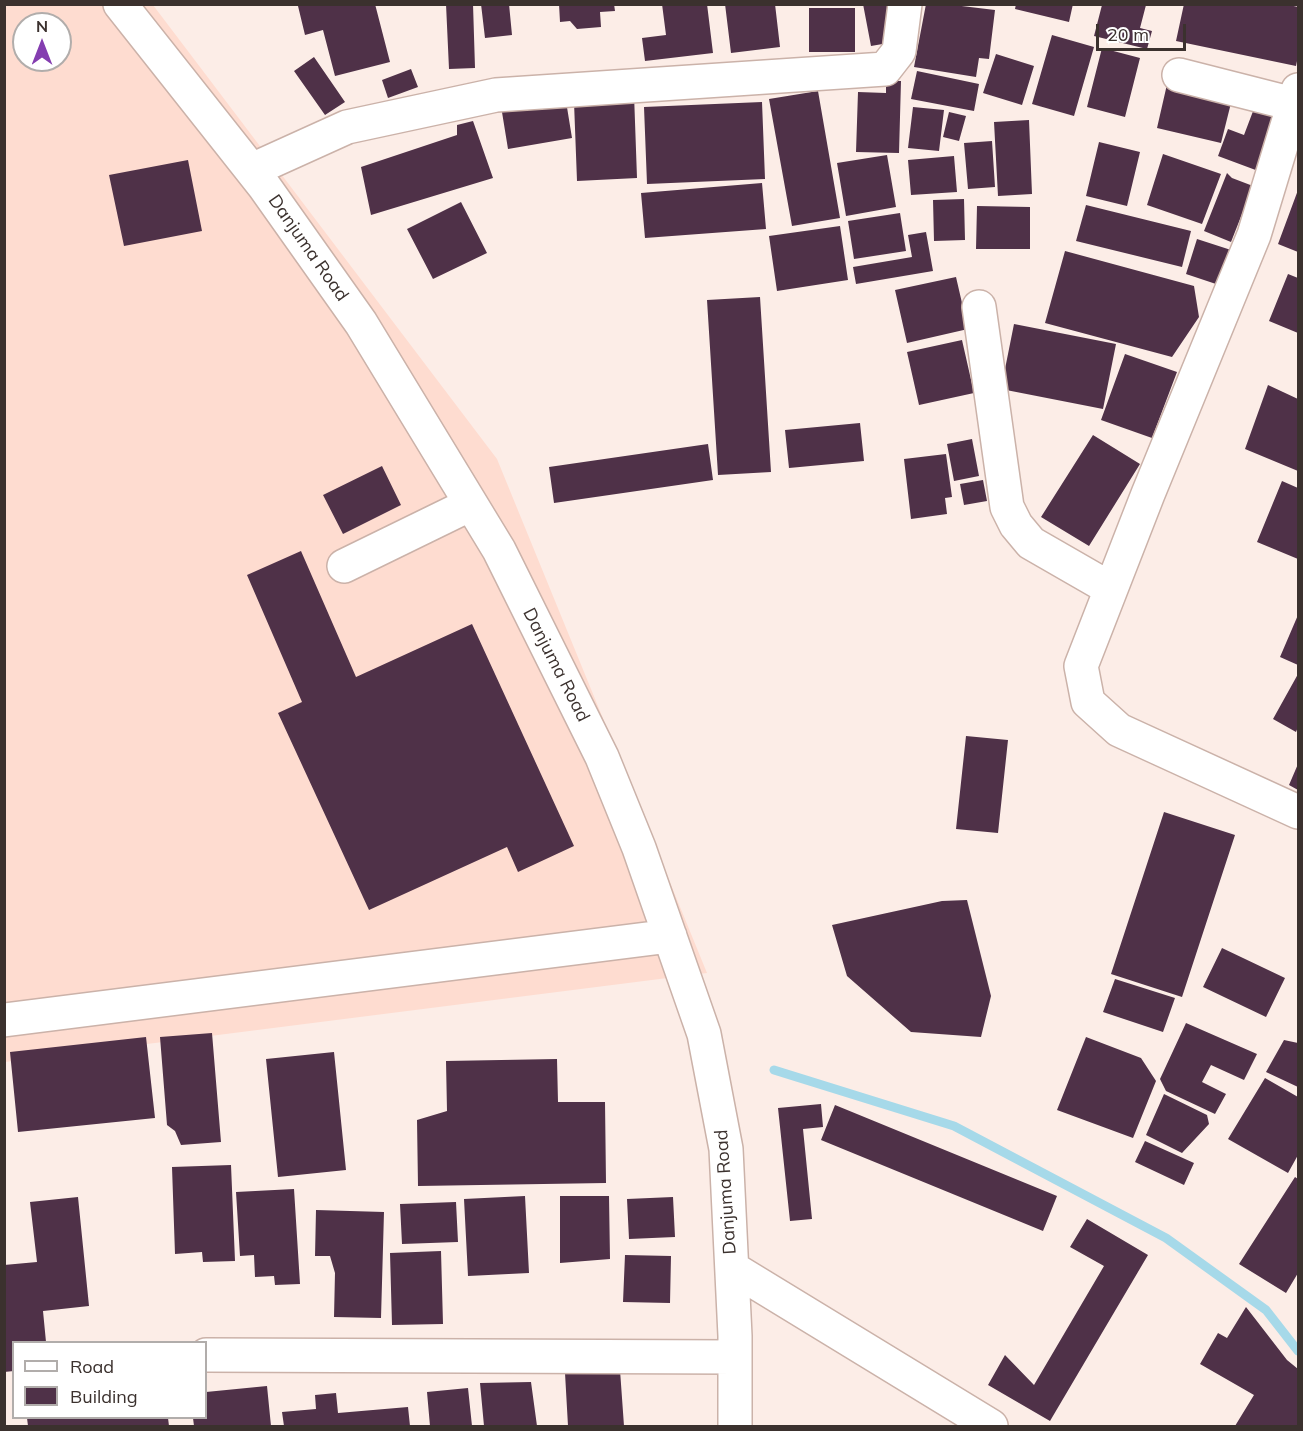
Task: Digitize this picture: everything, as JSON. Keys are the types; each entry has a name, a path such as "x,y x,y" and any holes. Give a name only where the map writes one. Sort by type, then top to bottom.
{"street":[{"name":"Danjuma Road","path":"120,4 252,170 361,323 499,550 602,757 639,848 704,1034 726,1149 735,1357 735,1426"},
{"path":"252,170 346,127 496,95 885,69 899,51 905,4"},
{"path":"1179,75 1296,97 1254,235 1148,494 1081,666 1088,702 1119,730 1299,812"},
{"path":"979,307 1007,507 1011,516 1031,543 1111,589"},
{"path":"344,566 471,504"},
{"path":"4,1020 670,936"},
{"path":"732,1268 991,1426"},
{"path":"207,1355 735,1357"}],"shaded area":[{"path":"4,5 153,5 497,459 707,973 5,1062"}],"building":[{"path":"305,4 375,4 390,62 335,76 323,30 305,35 298,6"},
{"path":"446,4 473,4 475,68 449,69"},
{"path":"481,4 509,4 512,35 485,38"},
{"path":"559,4 614,4 615,11 600,12 601,27 577,29 570,21 560,22"},
{"path":"662,4 707,4 713,53 645,61 642,38 666,35"},
{"path":"725,4 775,4 780,47 731,53"},
{"path":"863,4 896,4 894,42 871,46"},
{"path":"926,4 995,10 989,59 979,58 976,77 914,67"},
{"path":"1016,4 1073,4 1069,22 1015,9"},
{"path":"1184,4 1285,4 1298,7 1296,66 1176,41"},
{"path":"1102,5 1146,5 1140,28 1152,31 1147,49 1094,36"},
{"path":"809,8 855,8 855,52 809,52"},
{"path":"1052,35 1094,47 1074,116 1032,104"},
{"path":"1102,48 1140,58 1125,117 1087,107"},
{"path":"996,54 1034,66 1022,105 983,93"},
{"path":"314,57 345,102 325,115 294,71"},
{"path":"411,69 418,87 388,98 382,80"},
{"path":"917,71 979,84 974,111 911,99"},
{"path":"1168,80 1233,95 1221,143 1157,128"},
{"path":"886,81 901,81 899,153 856,152 858,92 886,93"},
{"path":"818,91 840,218 792,226 769,99"},
{"path":"634,94 637,178 577,181 574,102"},
{"path":"565,95 572,138 508,149 501,106"},
{"path":"762,102 765,179 647,184 644,107"},
{"path":"1255,106 1282,116 1261,172 1218,156 1228,129 1244,135"},
{"path":"913,107 944,110 939,151 908,148"},
{"path":"949,112 966,116 959,141 943,137"},
{"path":"1029,120 1032,194 998,196 994,122"},
{"path":"473,121 493,178 371,215 361,167 457,135 457,125"},
{"path":"992,141 995,187 968,189 964,143"},
{"path":"1099,142 1140,152 1127,206 1086,196"},
{"path":"1163,154 1221,174 1202,224 1147,205"},
{"path":"887,155 896,207 846,216 837,163"},
{"path":"954,156 957,192 911,195 908,160"},
{"path":"188,160 202,231 124,246 109,175"},
{"path":"1227,173 1232,178 1253,186 1231,242 1204,231"},
{"path":"762,183 766,229 645,238 641,193"},
{"path":"1298,190 1298,252 1278,244"},
{"path":"964,199 965,240 934,241 933,200"},
{"path":"461,202 487,253 433,279 407,229"},
{"path":"1086,205 1191,231 1182,267 1076,241"},
{"path":"977,206 1030,207 1030,249 976,249"},
{"path":"900,213 906,251 854,259 848,221"},
{"path":"840,226 848,280 777,291 769,236"},
{"path":"926,232 933,271 856,284 853,267 912,257 908,235"},
{"path":"1197,239 1231,250 1219,285 1186,274"},
{"path":"1065,251 1194,286 1199,317 1172,357 1045,323"},
{"path":"1288,274 1298,278 1298,333 1269,321"},
{"path":"956,277 968,329 907,343 895,290"},
{"path":"760,297 771,472 718,475 707,300"},
{"path":"1014,324 1116,344 1103,409 1001,389"},
{"path":"962,340 974,393 919,405 907,352"},
{"path":"1125,354 1177,372 1152,438 1101,420"},
{"path":"1268,385 1298,399 1298,471 1245,449"},
{"path":"860,423 864,461 789,468 785,430"},
{"path":"1093,435 1140,464 1089,546 1041,517"},
{"path":"972,439 979,476 954,481 947,444"},
{"path":"708,444 713,480 554,503 549,467"},
{"path":"946,454 952,497 945,498 947,514 911,519 904,459"},
{"path":"382,466 401,505 343,534 323,495"},
{"path":"983,480 987,501 964,505 960,484"},
{"path":"1282,481 1298,488 1298,559 1257,542"},
{"path":"301,551 356,677 472,624 574,846 518,872 507,847 369,910 278,713 302,702 247,575"},
{"path":"1298,615 1298,665 1280,657"},
{"path":"1298,674 1298,727 1296,732 1273,719"},
{"path":"966,736 1008,740 998,833 956,829"},
{"path":"1298,764 1298,790 1289,785"},
{"path":"1164,812 1235,835 1182,997 1111,974"},
{"path":"967,900 991,996 981,1037 911,1032 847,976 832,925 942,901"},
{"path":"1222,948 1285,978 1266,1017 1203,987"},
{"path":"1115,979 1175,998 1163,1032 1103,1012"},
{"path":"1186,1023 1257,1054 1244,1080 1211,1065 1202,1082 1226,1094 1215,1114 1166,1091 1160,1079"},
{"path":"212,1033 221,1142 181,1145 175,1131 167,1125 160,1037"},
{"path":"146,1037 155,1118 18,1132 10,1052"},
{"path":"1086,1037 1141,1058 1156,1081 1133,1138 1057,1110"},
{"path":"1284,1040 1298,1043 1298,1087 1266,1072"},
{"path":"334,1052 346,1170 278,1177 266,1059"},
{"path":"557,1059 558,1102 605,1102 606,1183 418,1186 417,1120 447,1111 446,1061"},
{"path":"1265,1078 1298,1097 1298,1155 1288,1173 1228,1139"},
{"path":"1164,1094 1207,1115 1209,1124 1182,1153 1146,1135"},
{"path":"821,1104 823,1127 803,1129 812,1219 790,1221 778,1108"},
{"path":"835,1105 1057,1196 1043,1231 821,1140"},
{"path":"1145,1141 1194,1163 1184,1185 1135,1162"},
{"path":"231,1165 235,1261 203,1262 202,1252 175,1254 172,1167"},
{"path":"1295,1177 1298,1179 1298,1273 1286,1293 1239,1264"},
{"path":"294,1189 300,1284 275,1285 274,1276 255,1277 254,1255 240,1256 236,1192"},
{"path":"525,1196 529,1273 468,1276 464,1199"},
{"path":"560,1196 609,1196 610,1259 560,1263"},
{"path":"78,1197 89,1306 43,1311 46,1341 12,1341 12,1371 4,1372 4,1265 37,1262 30,1202"},
{"path":"673,1197 675,1237 629,1239 627,1199"},
{"path":"456,1202 458,1242 402,1244 400,1204"},
{"path":"316,1210 384,1212 381,1318 334,1317 335,1273 330,1256 315,1256"},
{"path":"1087,1219 1148,1255 1050,1421 988,1385 1005,1355 1034,1385 1104,1266 1070,1247"},
{"path":"441,1251 443,1324 392,1325 390,1253"},
{"path":"625,1255 671,1256 670,1303 623,1302"},
{"path":"1246,1307 1287,1360 1298,1369 1298,1426 1235,1426 1254,1395 1200,1364 1218,1333 1227,1338"},
{"path":"620,1370 624,1426 568,1426 565,1373"},
{"path":"531,1382 537,1426 484,1426 480,1383"},
{"path":"267,1386 271,1426 194,1426 193,1419 207,1419 207,1392"},
{"path":"468,1388 472,1426 430,1426 427,1392"},
{"path":"336,1393 338,1413 408,1407 410,1426 284,1426 282,1412 316,1409 315,1395"},
{"path":"27,1419 168,1419 169,1426 28,1426"}],"waterway":[{"path":"774,1070 954,1126 1166,1238 1266,1310 1298,1351"}]}
